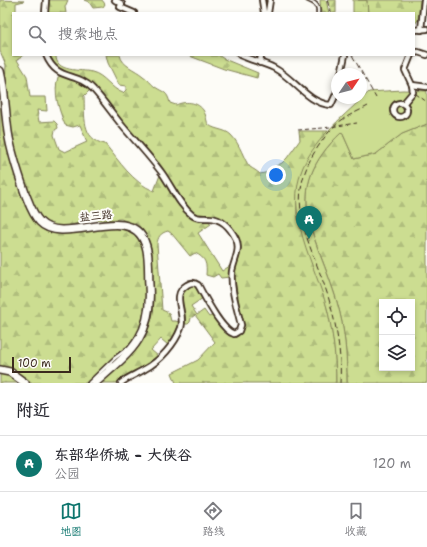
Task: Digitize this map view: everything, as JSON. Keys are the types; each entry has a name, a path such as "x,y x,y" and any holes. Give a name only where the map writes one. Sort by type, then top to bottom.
{"main road":[{"name":"盐三路","path":"0,72 12,152 29,203 33,213 40,222 49,228 60,230 108,225 127,226 136,230 144,239 147,248 150,306 145,328 135,345 119,362 95,383"},
{"path":"0,370 10,372 25,383"}],"street":[{"path":"45,12 46,0"},
{"path":"116,0 132,12"},
{"path":"262,0 264,12"},
{"path":"268,12 270,0"},
{"path":"421,30 424,0"},
{"path":"415,30 427,30"},
{"path":"415,53 418,52 427,55"},
{"path":"46,56 49,62 57,71 67,77 78,79 93,89 160,171 178,198 192,215 199,218 220,220 234,235 238,246 232,272 232,281 241,325 239,331 234,334 227,330 220,322 198,285 192,282 180,291 179,296 182,320 181,327 174,340 157,361 121,383"},
{"path":"242,56 275,69 310,98 324,104 330,105 331,103"},
{"path":"260,63 261,56"},
{"path":"342,68 345,56"},
{"path":"403,104 413,92 412,85 405,70 411,56"},
{"path":"412,85 427,86"}],"lane":[{"path":"308,0 318,6 318,12"},
{"path":"89,383 115,358 135,345"}],"path":[{"path":"413,92 427,102"},
{"path":"298,130 323,128 357,122"}],"green space":[{"path":"0,0 24,1 16,3 16,12 12,12 12,56 23,56 17,60 27,76 30,97 46,97 47,111 37,110 39,122 54,121 57,124 58,128 55,130 54,135 59,149 65,152 87,142 80,125 73,127 65,125 57,101 56,89 58,77 66,76 80,82 90,90 84,96 84,111 86,126 92,137 105,144 127,171 146,187 154,191 160,175 164,178 190,217 200,220 208,220 211,224 198,233 222,271 233,264 230,277 221,278 218,274 213,277 206,275 206,265 202,257 195,253 190,256 168,231 161,234 157,244 162,310 169,313 171,321 180,322 168,345 161,339 151,350 158,356 118,383 100,383 124,360 146,333 153,313 154,291 152,252 150,243 139,226 135,223 121,219 92,219 60,227 46,222 40,217 33,206 27,191 14,148 5,86 6,65 0,51"},
{"path":"49,0 68,0 65,7 66,12 48,12"},
{"path":"84,0 102,0 105,4 103,7 93,8 89,2"},
{"path":"320,0 326,0 329,12 321,12"},
{"path":"328,0 336,0 336,12 332,12"},
{"path":"353,0 367,0 368,12 353,12"},
{"path":"367,0 420,0 418,20 415,24 415,12 368,12"},
{"path":"48,56 56,56 57,61 64,67 97,74 123,93 126,90 126,86 119,85 108,63 106,56 120,56 126,65 166,94 170,103 176,105 189,102 200,107 205,114 207,123 214,128 231,135 250,167 260,174 269,172 287,158 300,140 299,131 328,131 314,149 300,180 297,214 331,324 334,343 336,383 176,383 172,373 198,360 215,342 195,315 191,318 188,324 185,324 182,294 186,288 192,285 195,286 203,298 191,306 197,315 204,310 209,317 213,315 225,333 232,337 237,337 240,334 243,327 234,274 241,250 239,239 227,223 221,218 215,216 198,215 189,210 166,175 91,85 81,77 67,74 54,67"},
{"path":"190,56 220,56 258,73 257,78 224,69"},
{"path":"403,90 427,91 427,124 402,134 376,154 354,159 342,132 323,153 311,174 307,194 308,214 313,234 337,302 345,342 347,383 336,383 334,345 327,308 303,238 299,220 297,202 298,184 303,167 316,145 332,126 356,104 367,104 367,94 369,92"},
{"path":"0,91 5,134 10,158 25,203 32,218 37,224 49,233 58,234 65,234 101,226 121,227 136,232 144,246 148,296 144,321 135,342 117,354 86,383 28,383 9,368 0,367"},
{"path":"427,124 427,383 347,383 347,362 340,312 313,234 308,214 307,194 311,174 323,153 342,132 354,159 376,154 402,134"},
{"path":"5,373 12,375 21,383 0,383 0,374"}],"railway":[{"path":"327,0 331,12"},
{"path":"353,56 376,98"},
{"path":"340,383 340,361 334,317 322,277 303,225 301,190 305,172 314,153 325,136 342,120 368,106"}],"place":[{"name":"东部华侨城 - 大侠谷","path":"309,239"}]}
